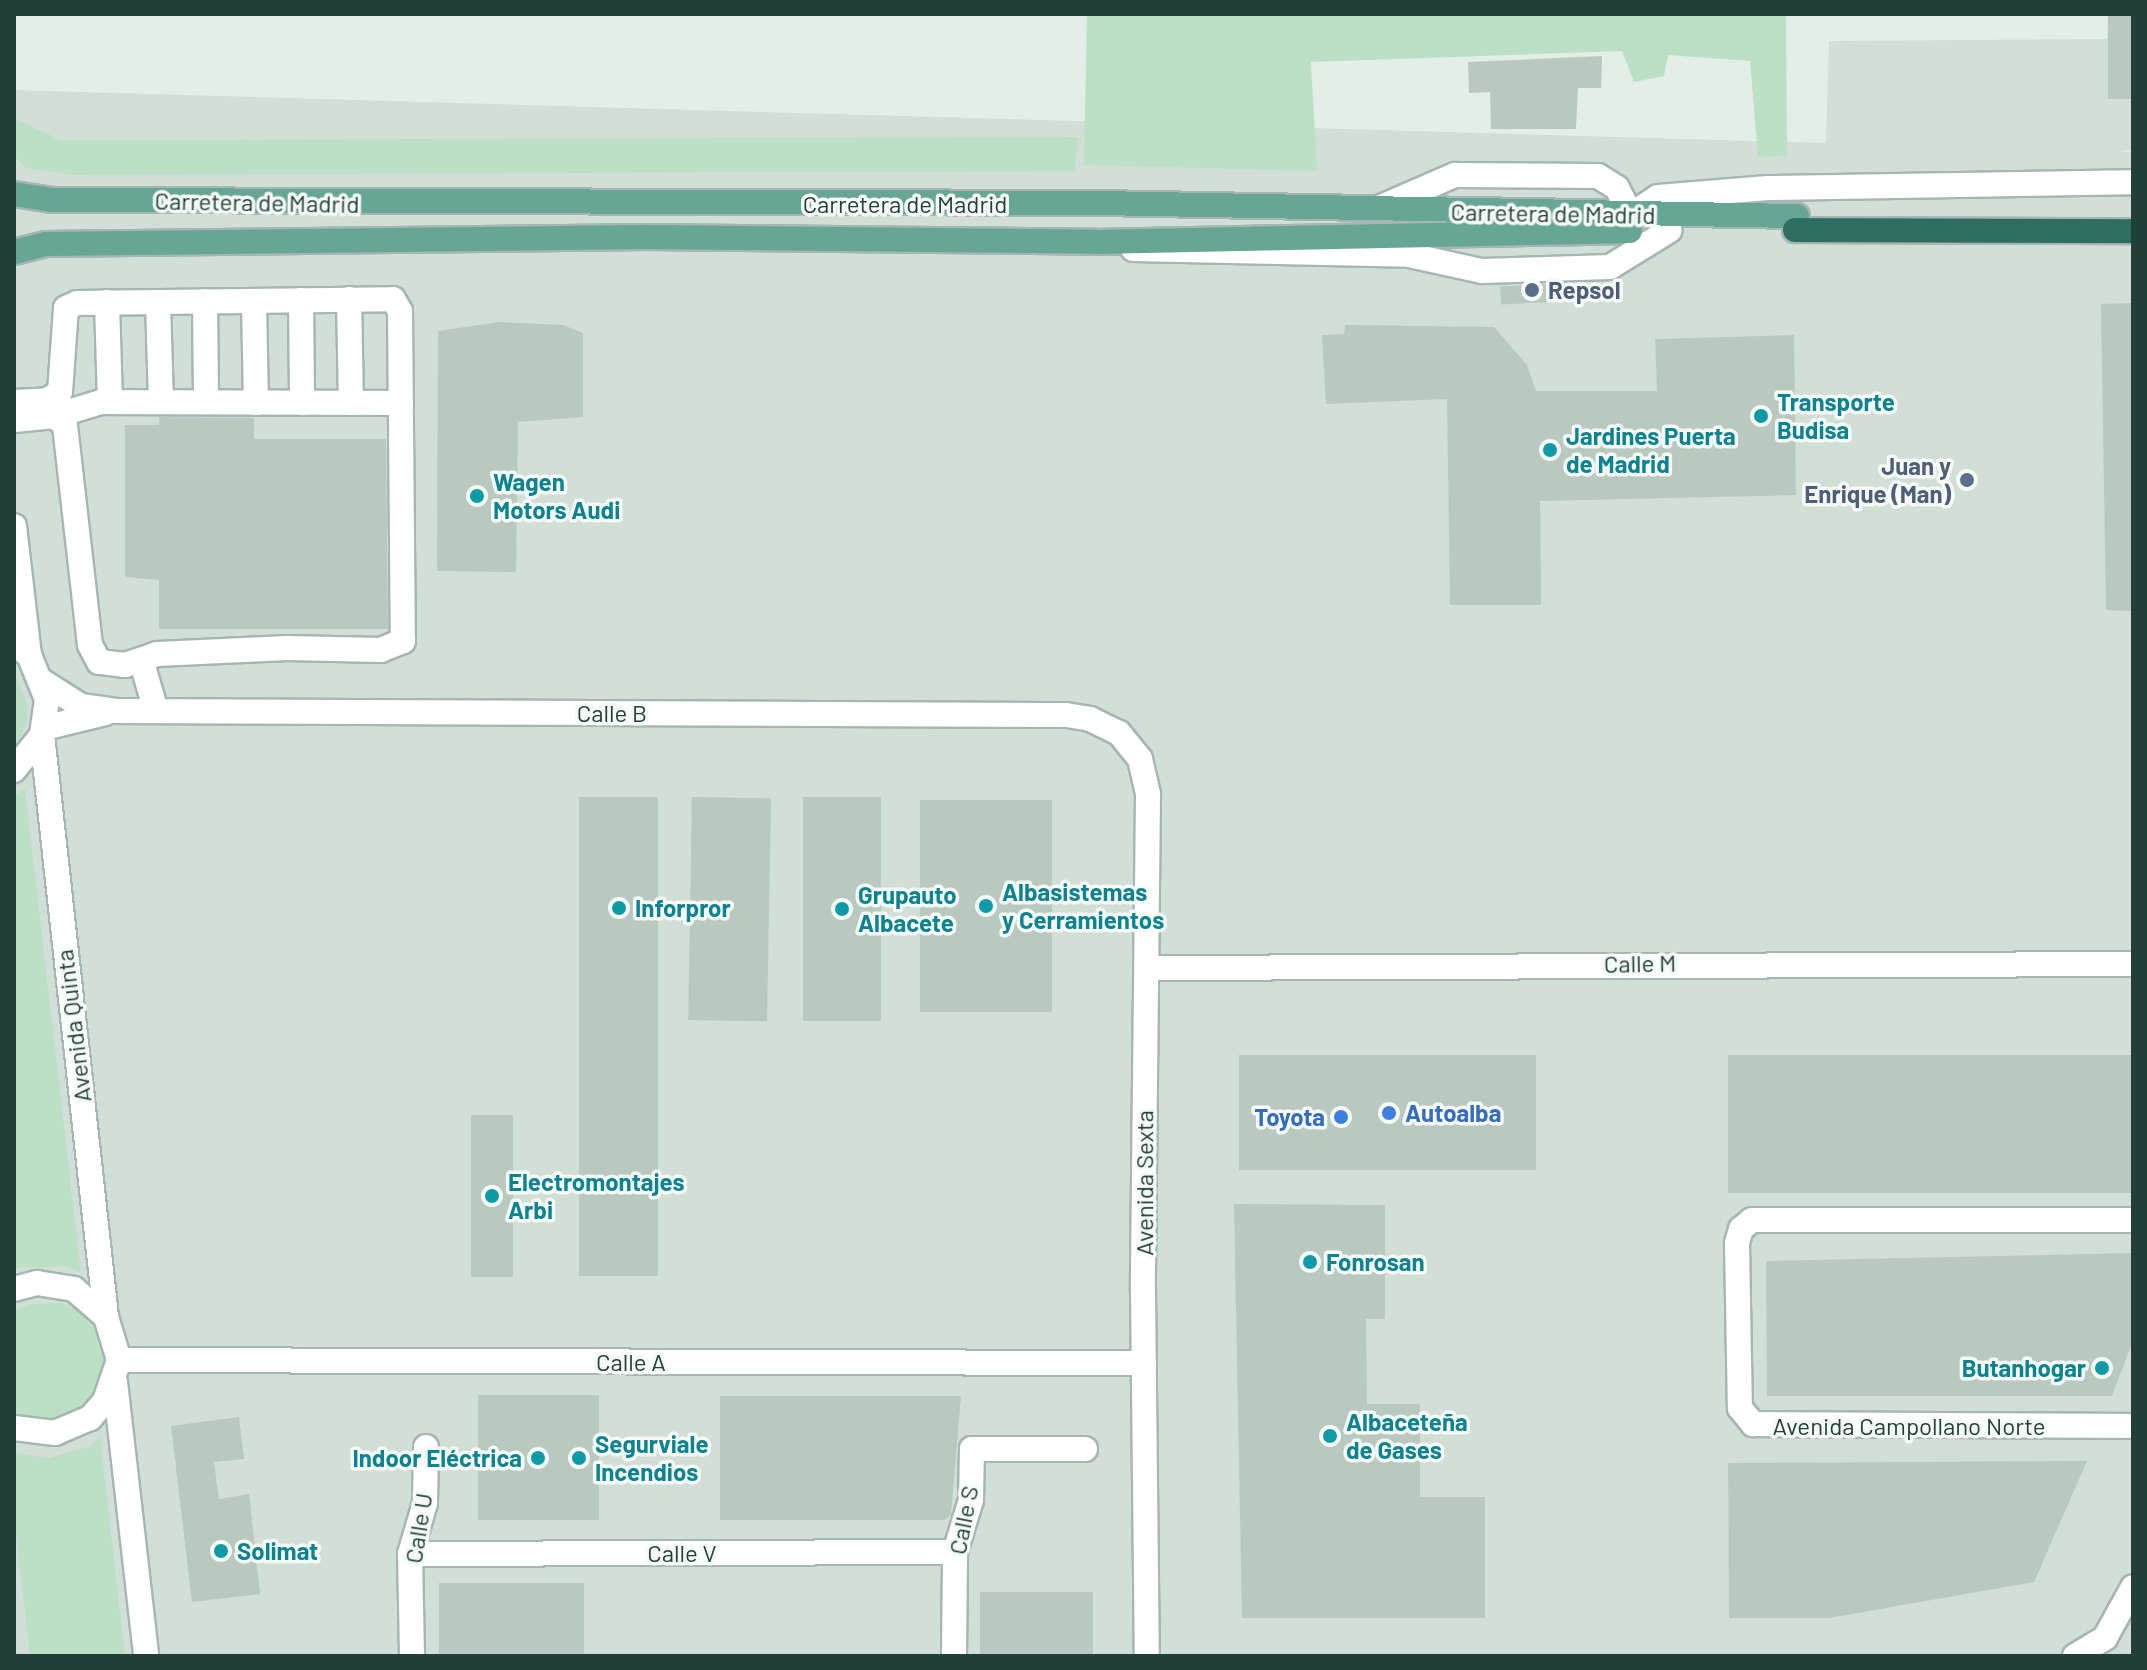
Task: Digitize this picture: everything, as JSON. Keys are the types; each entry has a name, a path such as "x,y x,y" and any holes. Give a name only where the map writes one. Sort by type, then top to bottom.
{"highway":[{"path":"1796,223 2130,228"}],"main road":[{"name":"Carretera de Madrid","path":"14,194 52,200 1098,203 1631,215 1796,223"},
{"name":"Carretera de Madrid","path":"14,252 46,244 645,237 1096,242 1670,230 1796,223"}],"street":[{"path":"1374,210 1455,175 1598,176 1617,188 1631,215 1658,197 1768,188 2133,182"},
{"path":"1096,242 1157,252 1409,255 1482,271 1610,267 1670,230"},
{"path":"349,299 351,403"},
{"path":"14,402 48,400 60,392 66,308 107,302 349,299 398,302 403,641 396,648 157,654 142,663 99,662 90,645 65,425 55,416"},
{"path":"301,300 302,403"},
{"path":"205,301 206,402"},
{"path":"254,301 256,403"},
{"path":"107,302 110,402"},
{"path":"158,302 161,402"},
{"path":"14,420 55,416 110,402 401,403"},
{"path":"14,526 21,650 43,682"},
{"path":"142,663 156,711"},
{"name":"Calle B","path":"43,682 62,698 115,711 1066,715 1108,725"},
{"name":"Avenida Quinta","path":"43,682 43,732 106,1317 117,1371"},
{"name":"Calle B","path":"43,732 115,711"},
{"name":"Avenida Sexta","path":"1108,725 1135,752 1146,774 1144,1363 1147,1656"},
{"path":"14,770 43,732"},
{"name":"Calle M","path":"1147,968 2133,964"},
{"name":"Avenida Campollano Norte","path":"2133,1220 1752,1220 1741,1229 1737,1243 1740,1408 1753,1424 2133,1426"},
{"path":"14,1289 37,1283 65,1286 96,1304 106,1317"},
{"name":"Calle A","path":"117,1371 1144,1363"},
{"path":"14,1428 39,1434 75,1427 105,1401 117,1371"},
{"path":"117,1371 146,1656"},
{"name":"Calle U","path":"412,1656 410,1554 425,1503 426,1447"},
{"name":"Calle S","path":"954,1656 955,1552 971,1500 972,1449 1085,1449"},
{"name":"Calle V","path":"410,1554 955,1552"},
{"path":"2075,1656 2105,1638 2133,1587"}],"shaded area":[{"path":"2108,14 2133,14 2133,150 2118,151 2133,152 2133,1656 14,1656 14,90 1826,143 1829,41 2107,39"}],"green space":[{"path":"1087,14 1786,14 1787,156 1758,157 1750,61 1668,55 1664,76 1634,82 1622,51 1311,62 1317,171 1084,165"},
{"path":"14,118 60,140 1078,137 1075,171 74,175 26,168 14,156"},
{"path":"14,673 28,705 27,722 14,750"},
{"path":"25,789 81,1273 66,1266 14,1268 14,796"},
{"path":"60,1303 75,1309 98,1331 106,1361 99,1392 62,1421 30,1422 14,1414 14,1310 29,1304"},
{"path":"100,1437 125,1656 30,1656 14,1519 14,1453 48,1458 88,1447"}],"building":[{"path":"2108,14 2133,14 2133,99 2108,99"},
{"path":"1602,56 1601,88 1578,88 1576,129 1491,129 1490,92 1469,93 1468,62"},
{"path":"1568,283 1569,301 1501,305 1500,287"},
{"path":"2133,303 2133,611 2106,610 2101,304"},
{"name":"Wagen Motors Audi","path":"500,322 563,325 583,333 583,417 518,422 516,572 437,571 438,331"},
{"path":"1345,325 1494,327 1527,365 1536,391 1657,391 1655,339 1794,335 1796,495 1540,501 1541,605 1450,605 1447,399 1326,404 1322,335 1344,334"},
{"path":"159,417 254,418 254,439 386,439 388,629 159,629 159,580 125,577 125,425 159,425"},
{"path":"579,797 658,797 658,1276 579,1276"},
{"path":"692,797 771,798 767,1021 688,1020"},
{"name":"Grupauto Albacete","path":"803,797 881,797 881,1021 803,1021"},
{"name":"Albasistemas y Cerramientos","path":"920,800 1052,800 1052,1012 920,1012"},
{"name":"Autoalba","path":"1239,1055 1536,1055 1536,1170 1239,1170"},
{"path":"1728,1055 2133,1055 2133,1193 1728,1193"},
{"name":"Electromontajes Arbi","path":"471,1115 513,1115 513,1277 471,1277"},
{"path":"1234,1204 1385,1205 1385,1319 1366,1319 1367,1404 1420,1404 1420,1497 1485,1497 1485,1618 1242,1618"},
{"path":"2133,1253 2133,1341 2112,1396 1767,1396 1766,1261"},
{"path":"478,1395 599,1395 599,1520 478,1520"},
{"path":"720,1396 961,1396 951,1514 945,1520 720,1520"},
{"name":"Solimat","path":"239,1417 244,1459 214,1462 219,1499 249,1494 260,1594 192,1602 171,1426"},
{"path":"2087,1461 2034,1582 1829,1618 1729,1618 1728,1463"},
{"path":"439,1583 584,1583 584,1656 439,1656"},
{"path":"980,1592 1093,1592 1093,1656 980,1656"}],"place":[{"name":"Repsol","path":"1532,290"},
{"name":"Transporte Budisa","path":"1761,416"},
{"name":"Jardines Puerta de Madrid","path":"1550,450"},
{"name":"Juan y Enrique (Man)","path":"1967,480"},
{"name":"Wagen Motors Audi","path":"477,496"},
{"name":"Albasistemas y Cerramientos","path":"986,906"},
{"name":"Inforpror","path":"619,908"},
{"name":"Grupauto Albacete","path":"842,909"},
{"name":"Autoalba","path":"1389,1113"},
{"name":"Toyota","path":"1341,1117"},
{"name":"Electromontajes Arbi","path":"492,1196"},
{"name":"Fonrosan","path":"1310,1262"},
{"name":"Butanhogar","path":"2102,1368"},
{"name":"Albaceteña de Gases","path":"1330,1436"},
{"name":"Indoor Eléctrica","path":"538,1458"},
{"name":"Segurviale Incendios","path":"579,1458"},
{"name":"Solimat","path":"221,1551"}]}
